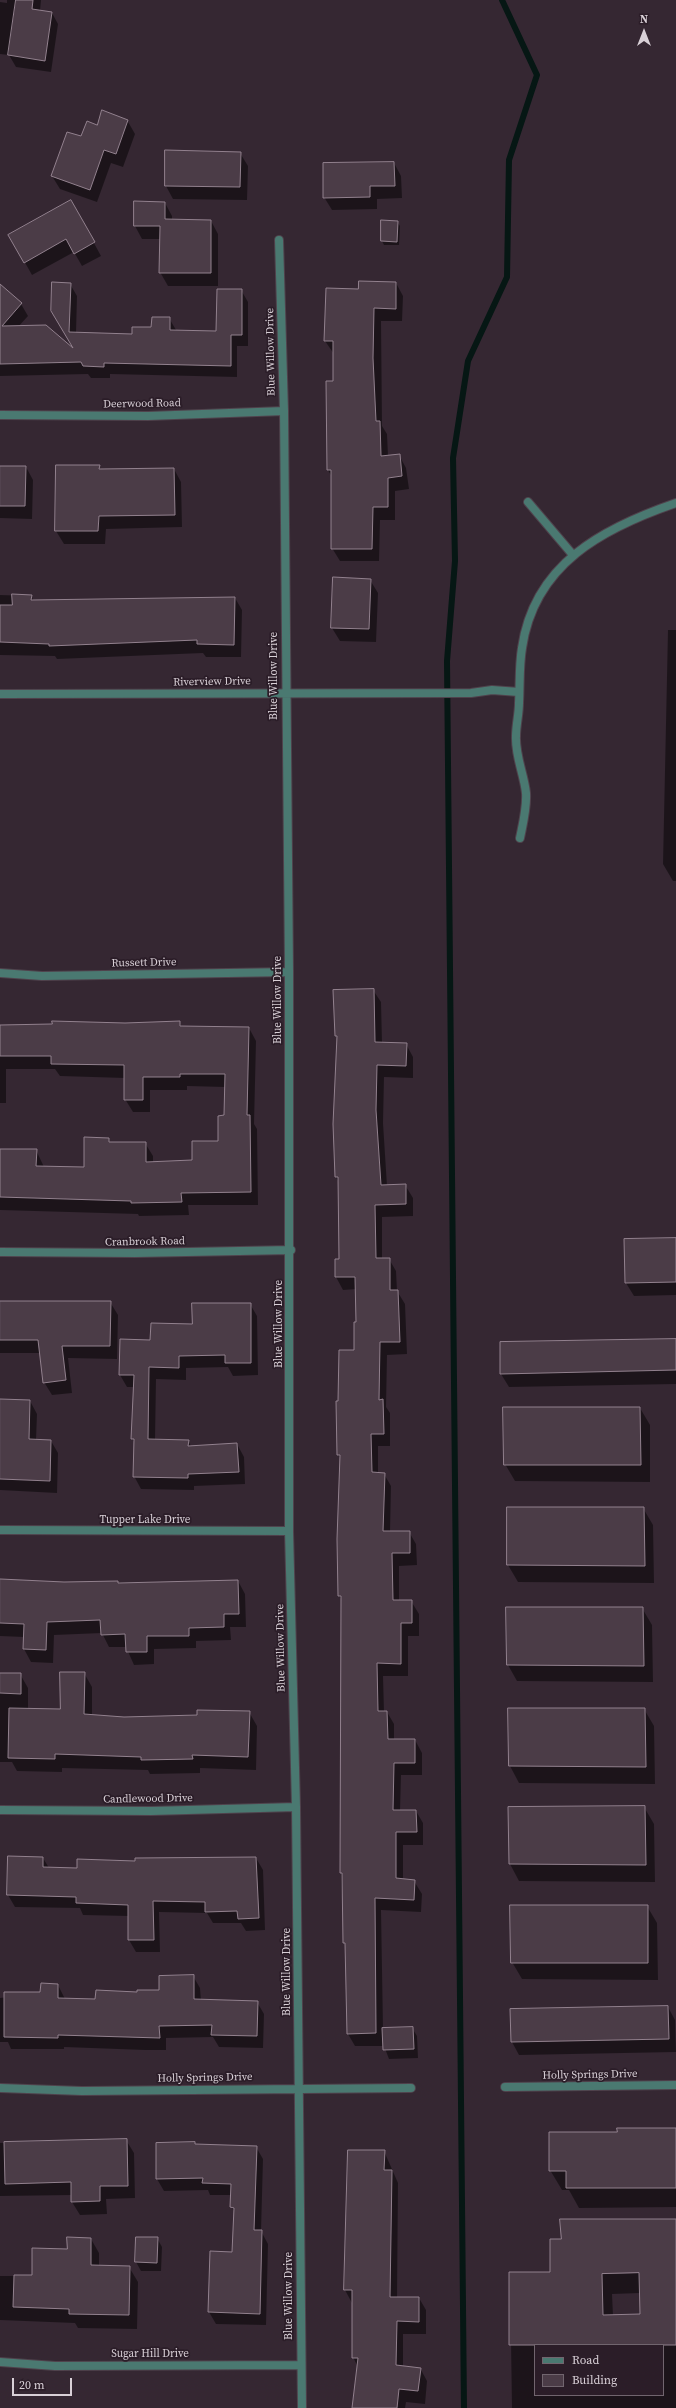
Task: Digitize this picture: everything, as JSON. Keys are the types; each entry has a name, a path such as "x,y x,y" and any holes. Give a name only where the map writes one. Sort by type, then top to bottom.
{"street":[{"name":"Blue Willow Drive","path":"279,240 284,411 285,692 289,972 291,1250 289,1531 296,1807 302,2408"},
{"name":"Deerwood Road","path":"0,415 148,416 284,411"},
{"path":"528,502 573,555"},
{"path":"520,838 526,792 519,765 516,736 522,648 528,622 539,597 555,573 573,555 595,538 620,524 676,503"},
{"name":"Riverview Drive","path":"0,694 285,692 471,693 492,690 519,692"},
{"name":"Russett Drive","path":"0,973 42,976 289,972"},
{"name":"Cranbrook Road","path":"0,1252 134,1253 291,1250"},
{"name":"Tupper Lake Drive","path":"0,1530 289,1531"},
{"name":"Candlewood Drive","path":"0,1810 151,1811 296,1807"},
{"name":"Holly Springs Drive","path":"505,2087 676,2085"},
{"name":"Holly Springs Drive","path":"0,2088 82,2091 411,2088"},
{"name":"Sugar Hill Drive","path":"0,2362 55,2366 301,2365"}],"building":[{"path":"16,0 33,0 32,9 52,12 45,61 8,55"},
{"path":"102,110 128,120 116,154 104,150 90,190 51,176 67,132 81,136 87,121 97,125"},
{"path":"165,150 241,152 240,187 165,186"},
{"path":"394,162 395,186 370,186 370,197 323,198 323,163"},
{"path":"71,200 95,242 74,254 66,239 24,263 8,235"},
{"path":"134,201 165,202 165,219 211,220 211,273 159,273 160,226 134,226"},
{"path":"381,220 398,221 397,242 381,241"},
{"path":"359,281 396,282 396,309 374,308 373,358 376,421 380,421 381,456 400,454 402,476 388,478 388,507 373,507 372,549 331,549 331,470 327,470 326,381 333,381 333,341 324,341 326,288 358,289"},
{"path":"52,282 71,283 69,332 132,334 132,327 151,327 152,317 170,317 170,330 216,331 217,289 242,289 242,335 231,335 231,366 104,363 104,367 83,366 81,362 0,364 0,284 22,303 2,326 46,325 73,348 51,311"},
{"path":"56,465 100,465 99,469 174,468 175,515 99,516 98,531 55,531"},
{"path":"0,466 26,466 25,506 0,506"},
{"path":"333,577 371,579 369,629 331,628"},
{"path":"12,594 32,595 31,600 235,597 234,645 197,644 197,640 49,646 49,644 0,642 0,605 12,605"},
{"path":"374,989 375,1042 407,1043 406,1066 377,1065 376,1110 381,1185 406,1184 406,1204 375,1205 376,1258 390,1258 390,1290 398,1290 400,1342 380,1342 379,1400 383,1399 384,1434 371,1434 372,1472 385,1473 383,1531 410,1531 410,1553 392,1553 393,1600 412,1600 412,1623 401,1623 401,1664 377,1663 378,1711 387,1711 388,1739 415,1739 415,1763 394,1763 393,1810 416,1810 417,1832 396,1832 396,1878 415,1880 414,1900 375,1898 376,2033 347,2034 342,1873 340,1873 341,1596 338,1596 337,1539 340,1455 337,1455 336,1401 338,1401 339,1350 354,1350 354,1322 356,1322 355,1277 335,1277 335,1259 339,1259 338,1177 335,1177 333,1124 337,1036 335,1036 333,990"},
{"path":"52,1021 125,1023 180,1021 180,1026 249,1027 247,1115 250,1115 251,1192 181,1193 182,1202 131,1203 131,1201 0,1197 0,1149 37,1149 36,1166 84,1167 84,1137 109,1138 109,1142 146,1142 146,1162 192,1160 192,1141 218,1141 218,1116 224,1115 225,1074 180,1074 180,1077 143,1077 143,1100 124,1100 124,1065 51,1064 51,1056 0,1056 0,1025 52,1024"},
{"path":"676,1238 676,1282 625,1283 624,1239"},
{"path":"0,1301 111,1301 110,1346 62,1346 66,1380 43,1383 38,1340 0,1340"},
{"path":"192,1303 251,1303 251,1363 225,1363 225,1355 179,1356 179,1368 149,1367 148,1439 189,1440 188,1446 237,1443 239,1472 188,1474 188,1478 133,1477 134,1439 131,1439 134,1375 119,1375 120,1339 150,1340 151,1323 192,1324"},
{"path":"676,1339 676,1370 500,1374 500,1342"},
{"path":"0,1399 30,1400 29,1439 51,1440 50,1481 0,1479"},
{"path":"503,1407 640,1407 641,1465 504,1465"},
{"path":"507,1507 644,1507 645,1566 507,1565"},
{"path":"0,1579 64,1582 118,1581 118,1583 238,1580 239,1614 224,1614 224,1627 189,1628 189,1636 147,1636 147,1652 126,1652 125,1634 101,1635 100,1620 47,1622 46,1650 23,1649 24,1624 0,1623"},
{"path":"506,1607 643,1607 644,1666 507,1665"},
{"path":"60,1672 85,1672 84,1714 124,1717 197,1715 197,1710 250,1711 248,1757 192,1755 193,1759 141,1760 141,1757 55,1754 55,1759 8,1758 9,1708 60,1709"},
{"path":"0,1673 21,1673 21,1694 0,1693"},
{"path":"508,1708 645,1708 646,1767 509,1766"},
{"path":"645,1806 646,1865 509,1864 508,1807"},
{"path":"8,1856 43,1857 43,1867 77,1868 77,1859 135,1861 135,1858 256,1857 259,1918 238,1919 237,1911 205,1912 205,1902 153,1901 154,1940 128,1940 128,1905 76,1903 76,1897 7,1895"},
{"path":"510,1905 648,1905 648,1963 511,1963"},
{"path":"194,1975 194,1999 258,2001 257,2036 211,2035 212,2025 159,2026 160,2038 58,2035 58,2038 4,2037 4,1992 40,1992 41,1983 58,1984 58,1998 95,1999 96,1990 137,1992 137,1990 159,1990 159,1976"},
{"path":"668,2006 669,2039 511,2042 510,2009"},
{"path":"413,2027 414,2049 383,2050 382,2028"},
{"path":"617,2128 676,2128 676,2188 566,2188 566,2171 549,2171 549,2132 617,2132"},
{"path":"127,2139 128,2186 100,2186 100,2201 71,2202 71,2182 5,2184 4,2142"},
{"path":"195,2142 195,2144 257,2146 254,2230 262,2230 260,2314 208,2312 210,2251 232,2252 234,2208 230,2207 231,2184 202,2183 203,2178 156,2179 156,2143"},
{"path":"348,2150 385,2150 384,2170 392,2170 390,2297 419,2297 419,2322 397,2321 396,2365 421,2368 418,2391 399,2389 397,2408 352,2408 358,2358 352,2358 352,2290 344,2290"},
{"path":"560,2219 676,2219 676,2345 509,2345 509,2272 550,2272 550,2239 561,2239","holes":["639,2273 640,2314 603,2315 602,2274"]},
{"path":"67,2237 91,2238 91,2265 130,2266 129,2315 69,2314 69,2309 13,2307 14,2275 32,2275 32,2248 67,2249"},
{"path":"136,2237 158,2237 157,2263 135,2262"}],"waterway":[{"path":"464,2408 447,661 455,561 453,458 468,361 507,277 509,160 537,75 502,0"}]}
